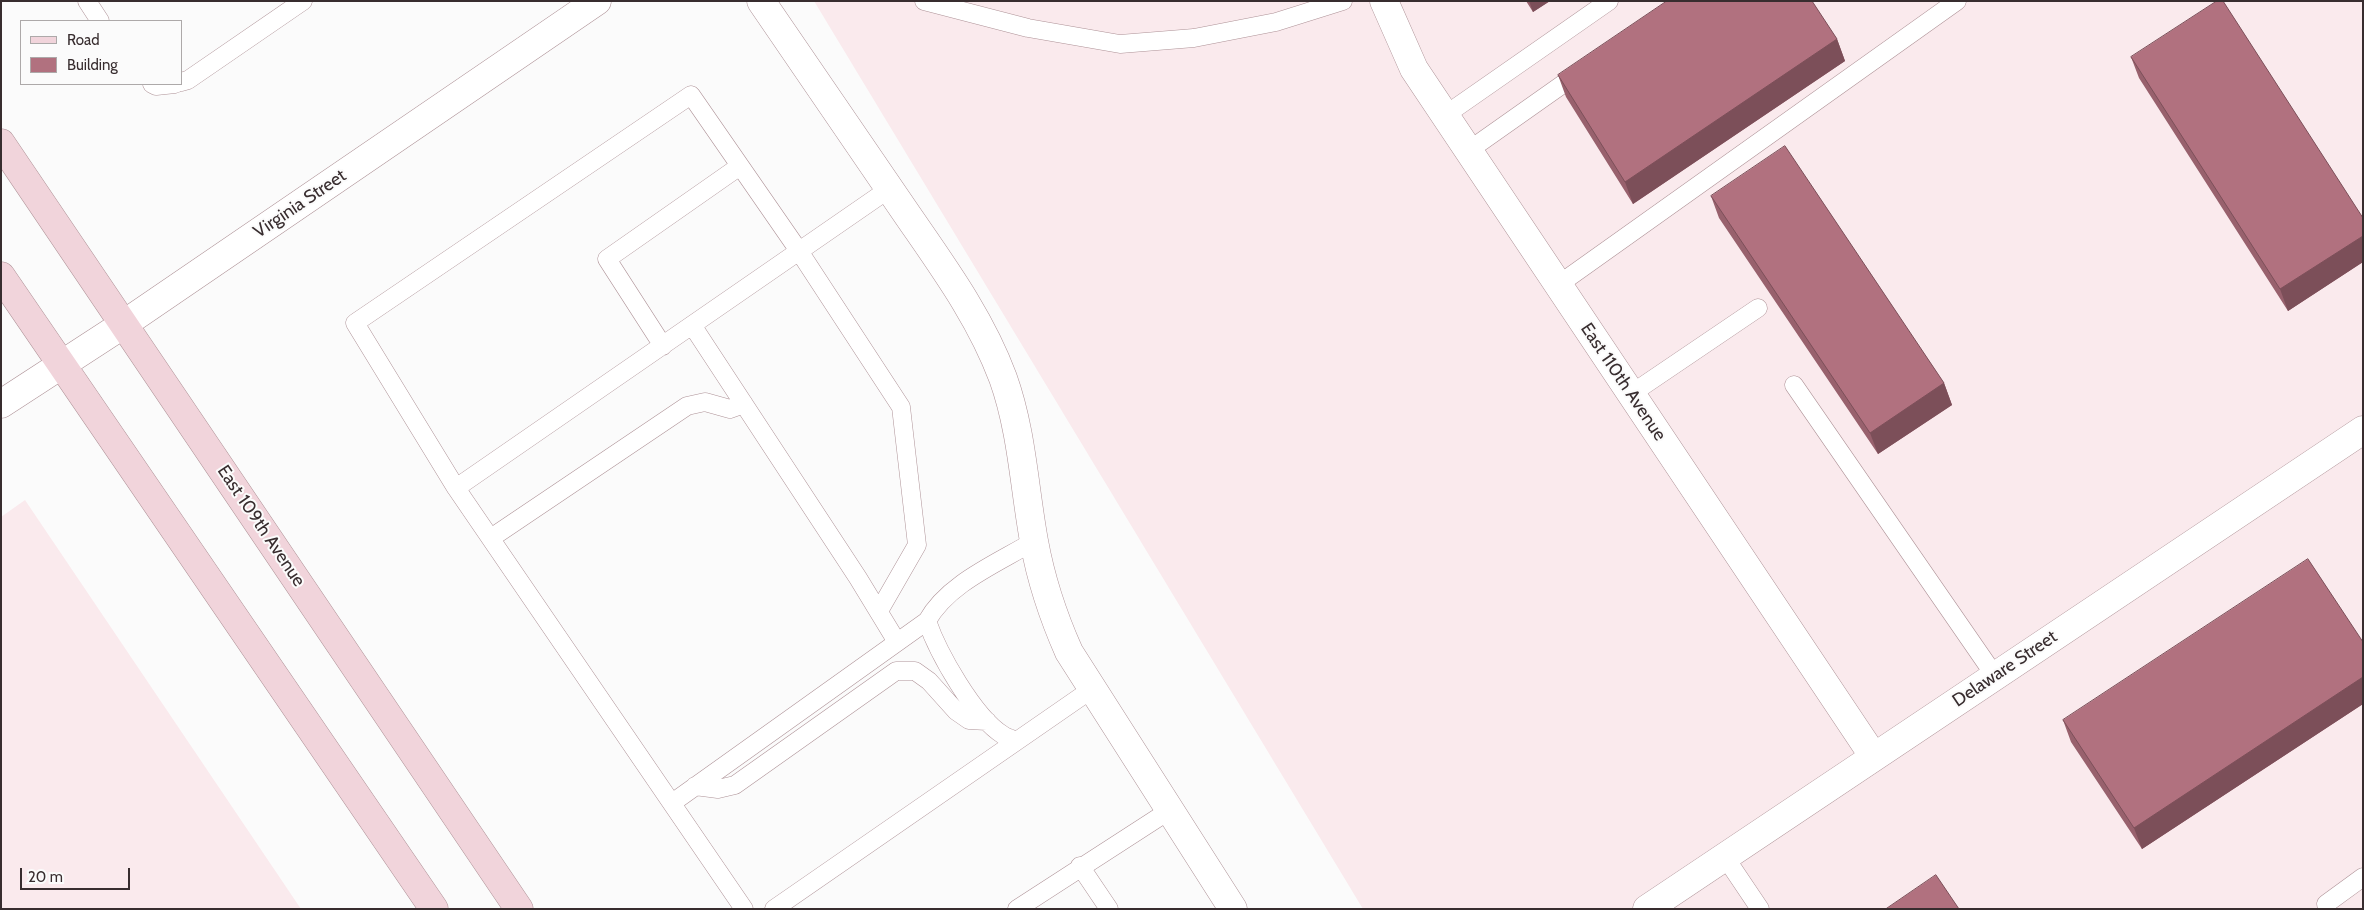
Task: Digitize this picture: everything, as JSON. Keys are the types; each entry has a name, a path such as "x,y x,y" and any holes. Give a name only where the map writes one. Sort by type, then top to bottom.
{"main road":[{"name":"East 109th Avenue","path":"1,143 519,909"},
{"path":"1,276 434,909"}],"street":[{"name":"Virginia Street","path":"1,404 124,324 597,1"},
{"path":"761,1 972,312 996,361 1015,420 1041,576 1054,617 1069,652 1233,909"},
{"name":"East 110th Avenue","path":"1384,1 1414,69 1444,116 1874,756"},
{"name":"Delaware Street","path":"1647,909 1994,676 2359,441"}],"lane":[{"path":"87,1 99,20"},
{"path":"182,82 188,80 303,1"},
{"path":"924,1 1028,28 1120,44 1194,38 1276,22 1343,1"},
{"path":"1444,116 1609,1"},
{"path":"1558,285 1957,1"},
{"path":"1468,152 1597,59"},
{"path":"744,909 456,488 355,323 691,94 902,407 917,545 879,611"},
{"path":"663,346 607,259 740,166"},
{"path":"456,488 890,189"},
{"path":"1631,394 1758,308"},
{"path":"692,325 879,611 897,642"},
{"path":"1794,385 1994,676"},
{"path":"491,538 686,406 705,402 730,409 744,404"},
{"path":"672,803 927,621 934,607 964,583 1034,541"},
{"path":"927,621 931,634 964,692 987,721 1003,736 1017,741"},
{"path":"695,786 718,789 735,784 896,671 915,671 930,681 956,711 969,720 987,721"},
{"path":"774,909 1092,689"},
{"path":"1017,909 1080,866 1170,810"},
{"path":"1725,857 1760,909"},
{"path":"1080,866 1110,909"},
{"path":"2326,904 2363,877"}],"shaded area":[{"path":"814,1 2363,1 2363,909 1363,909"},
{"path":"25,500 301,909 1,909 1,517"}],"building":[{"path":"1667,1 1812,1 1837,39 1625,182 1558,75"},
{"path":"2217,1 2223,1 2363,218 2363,236 2280,289 2131,57"},
{"path":"1785,146 1944,383 1870,433 1711,196"},
{"path":"2308,559 2363,642 2363,677 2134,828 2063,720"},
{"path":"1936,875 1959,909 1886,909"}]}
